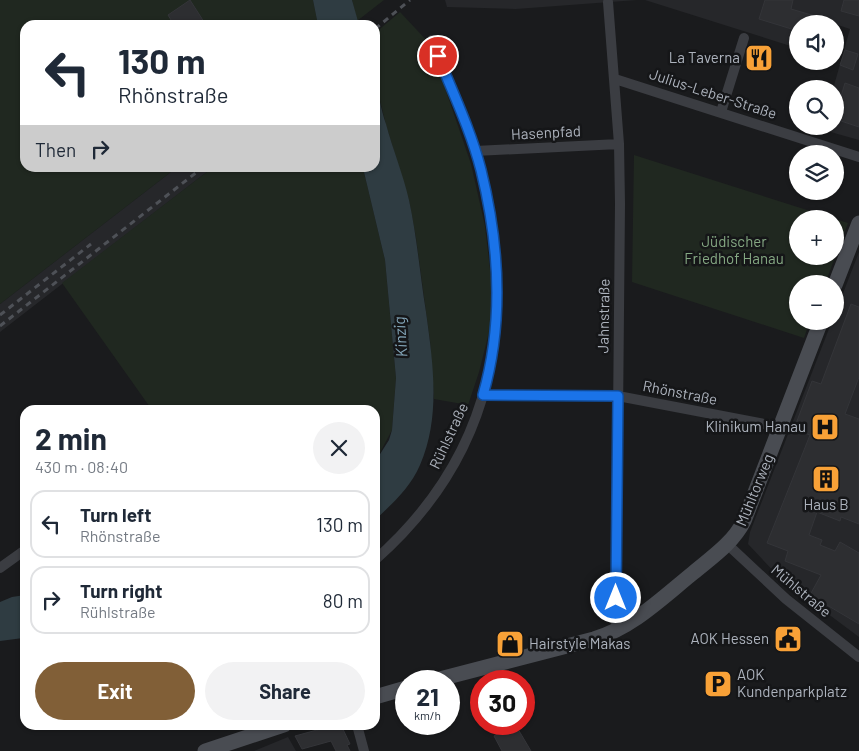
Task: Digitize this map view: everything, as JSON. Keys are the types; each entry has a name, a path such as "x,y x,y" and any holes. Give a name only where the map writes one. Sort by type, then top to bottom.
{"street":[{"name":"Jahnstraße","path":"608,2 619,144 616,631"},
{"path":"721,112 744,38"},
{"name":"Rühlstraße","path":"380,556 400,538 438,491 462,450 483,395 496,337 497,299 492,232 481,169 432,40"},
{"name":"Julius-Leber-Straße","path":"615,79 859,157"},
{"name":"Hasenpfad","path":"475,151 619,144"},
{"path":"839,275 859,222"},
{"name":"Mühltorweg","path":"460,674 594,639 616,631 650,609 727,544 744,521 818,330"},
{"name":"Rhönstraße","path":"483,395 618,396 780,427"},
{"name":"Mühlstraße","path":"727,544 786,599 859,657"},
{"path":"0,568 20,554"},
{"path":"380,696 395,691"},
{"path":"205,751 269,730"},
{"path":"358,730 364,751"}],"shaded area":[{"path":"445,0 637,0 516,9 447,7"},
{"path":"645,0 859,0 859,140 841,135 844,135 844,80 836,80 838,70 844,70 844,50 850,29 844,27 844,15 789,15 789,45"},
{"path":"171,172 207,172 0,332 0,304"},
{"name":"Klinikum Hanau","path":"859,252 859,637 780,578 748,544 750,532 829,330 844,330 844,291"},
{"path":"288,737 296,751 254,751"}],"green space":[{"path":"0,0 313,0 317,20 20,20 20,172 171,172 0,304"},
{"path":"352,0 384,0 358,20"},
{"path":"400,12 430,44 471,164 485,226 492,287 490,328 479,372 468,405 434,399 430,341 416,238 409,200 380,100 380,29"},
{"name":"Jüdischer Friedhof Hanau","path":"634,155 807,210 789,210 789,265 832,265 828,275 789,275 789,330 807,330 804,338 632,282"},
{"path":"207,172 364,172 385,260 396,378 392,430 380,453 380,405 148,405 62,283"},
{"name":"Jüdischer Friedhof Hanau","path":"844,222 848,223 844,234"}],"water":[{"path":"313,0 352,0 358,20 317,20"},
{"name":"Kinzig","path":"380,101 412,214 429,331 433,370 433,409 427,447 420,465 406,488 380,515 380,454 389,440 392,430 396,378 385,260 364,172 380,172"},
{"path":"20,596 20,638 0,641 0,602"}],"building":[{"path":"190,0 203,20 171,20 168,15"},
{"path":"765,0 793,0 791,9 812,15 789,15 789,28 759,19"},
{"path":"844,0 859,0 859,16 841,11"},
{"path":"845,50 858,54 853,70 844,67"},
{"path":"845,83 859,88 859,127 844,122"},
{"name":"Klinikum Hanau","path":"851,304 859,307 859,377 845,414 859,419 859,524 841,517 840,521 817,512 809,535 822,540 820,545 835,551 840,542 859,553 859,624 810,595 821,575 785,561 788,551 767,543 810,435 794,429 812,381 821,384 841,330 844,330 844,323"},
{"path":"317,730 343,730 350,744 347,745 350,751 336,751 331,741 302,749 295,736"},
{"path":"522,735 531,751 502,751 494,736"}],"railway":[{"path":"380,25 410,0"},
{"path":"0,326 197,172"},
{"path":"0,315 91,244"}],"place":[{"name":"La Taverna","path":"759,58"},
{"name":"Klinikum Hanau","path":"825,427"},
{"name":"Haus B","path":"826,479"},
{"name":"AOK Hessen","path":"788,639"},
{"name":"Hairstyle Makas","path":"510,644"},
{"name":"AOK Kundenparkplatz","path":"718,684"}],"route":[{"path":"438,56 481,169 494,248 497,299 496,337 483,395 618,396 616,598"}]}
